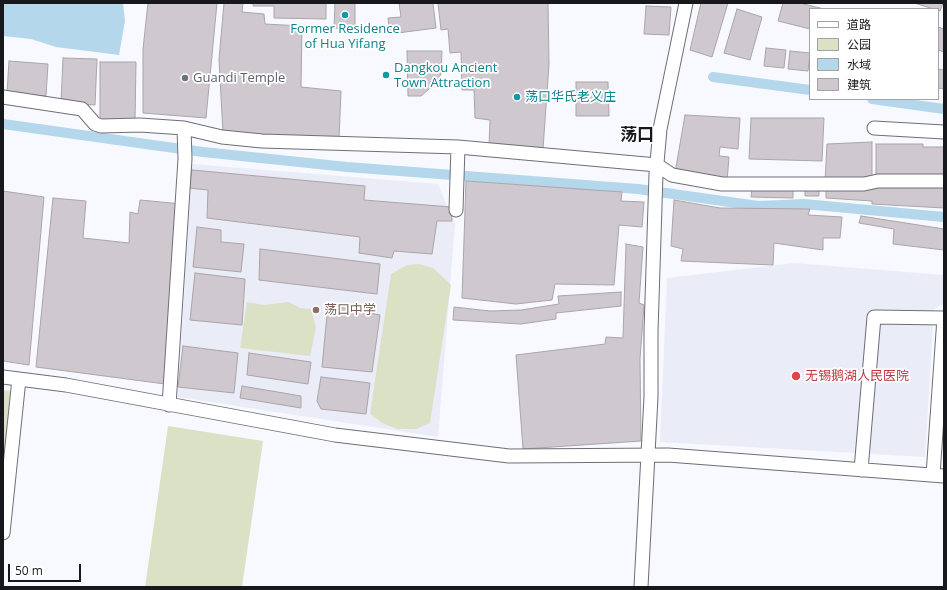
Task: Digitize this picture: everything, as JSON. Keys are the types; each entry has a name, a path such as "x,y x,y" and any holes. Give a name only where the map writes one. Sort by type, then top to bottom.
{"street":[{"path":"641,587 648,455 656,169 660,129 686,3"},
{"path":"3,97 82,109 95,124 102,126 140,125 184,128 222,137 262,141 458,147 656,169 672,175 722,184 864,184 878,181 944,181"},
{"path":"169,404 185,159 184,128"},
{"path":"874,128 944,132"},
{"path":"456,210 458,147"},
{"path":"3,376 66,385 335,436 509,456 668,455 861,470 938,475 944,318 874,317 861,470"},
{"path":"3,533 19,379"}],"shaded area":[{"name":"荡口中学","path":"192,164 438,184 455,224 438,437 178,397"},
{"name":"无锡鹅湖人民医院","path":"794,263 944,275 944,304 934,309 925,457 660,442 667,278"}],"green space":[{"path":"419,264 433,268 451,285 430,423 416,429 397,429 382,423 370,414 391,274 407,265"},
{"path":"247,302 264,305 289,302 300,308 311,309 316,328 310,356 240,348"},
{"path":"3,390 12,391 3,471"},
{"path":"168,426 263,441 242,587 145,587"}],"water":[{"path":"3,3 123,3 125,21 119,55 56,47 31,39 3,36"}],"building":[{"path":"148,3 217,3 206,118 143,113 143,49"},
{"path":"224,3 243,3 242,12 264,14 265,24 302,26 301,87 341,91 339,139 223,134 219,59"},
{"path":"253,3 326,3 326,19 274,18 274,6 253,6"},
{"name":"Former Residence of Hua Yifang","path":"335,3 355,3 355,29 334,28"},
{"path":"399,3 433,3 436,28 390,34 388,18 401,17"},
{"path":"438,3 548,3 549,64 543,149 489,146 490,120 475,118 474,90 462,90 461,52 450,53 448,29 441,30"},
{"path":"701,3 728,3 712,57 690,50"},
{"path":"783,3 800,3 820,8 809,8 809,29 778,21"},
{"path":"914,3 943,3 940,11 939,8 930,8"},
{"path":"646,6 671,7 669,35 644,34"},
{"path":"737,9 762,17 750,60 724,53"},
{"path":"939,27 944,29 944,52 939,50"},
{"path":"766,48 786,50 784,68 764,66"},
{"path":"407,51 442,51 441,73 438,81 421,96 408,96"},
{"path":"790,51 809,53 808,71 788,69"},
{"path":"63,58 97,59 95,105 61,103"},
{"path":"9,61 48,64 46,96 7,93"},
{"path":"100,62 136,62 135,122 100,122"},
{"path":"939,69 944,70 944,89 939,88"},
{"path":"576,82 608,82 609,116 576,116"},
{"path":"685,115 740,118 738,149 720,147 719,156 729,157 727,181 675,173"},
{"path":"751,118 824,118 822,161 749,159"},
{"path":"872,142 872,181 825,182 827,144"},
{"path":"876,144 923,144 923,147 944,147 944,177 876,177"},
{"path":"192,170 365,186 364,200 451,207 452,221 437,221 432,254 394,251 392,258 359,253 360,237 207,218 208,190 189,188"},
{"path":"466,181 622,192 621,201 644,202 642,227 619,225 614,285 555,284 552,300 516,304 462,298"},
{"path":"944,183 944,208 872,204 872,201 826,198 826,188 875,189 875,184"},
{"path":"805,187 819,187 819,196 805,196"},
{"path":"752,188 793,188 793,198 751,197"},
{"path":"3,191 44,197 29,365 3,361"},
{"path":"53,198 86,201 83,238 129,243 130,212 138,214 140,200 182,204 165,384 36,367"},
{"path":"674,200 720,208 810,209 808,215 842,217 840,238 823,238 823,250 774,243 773,265 681,261 683,249 671,246"},
{"path":"861,216 944,229 944,250 893,244 894,229 859,223"},
{"path":"197,227 221,230 221,242 244,244 241,272 193,267"},
{"path":"626,244 643,247 639,303 644,305 640,359 641,441 523,449 516,355 605,344 606,337 623,338"},
{"path":"260,249 380,264 377,294 259,280"},
{"path":"195,273 245,279 242,325 190,320"},
{"path":"621,292 621,306 556,313 556,319 521,324 453,320 454,307 490,311 521,310 559,304 558,296"},
{"path":"328,305 380,315 372,372 322,367"},
{"path":"183,346 238,353 234,393 178,387"},
{"path":"249,353 311,362 308,384 247,375"},
{"path":"321,377 370,383 366,414 321,409 317,401"},
{"path":"242,386 301,396 301,408 240,398"}],"waterway":[{"path":"713,77 809,90"},
{"path":"879,100 944,109"},
{"path":"3,124 203,152 347,167 638,189 758,206 804,204 944,217"}],"place":[{"name":"Former Residence of Hua Yifang","path":"345,15"},
{"name":"Dangkou Ancient Town Attraction","path":"386,75"},
{"name":"Guandi Temple","path":"185,78"},
{"name":"荡口华氏老义庄","path":"517,97"},
{"name":"荡口中学","path":"316,310"},
{"name":"无锡鹅湖人民医院","path":"796,376"}],"district":[{"name":"荡口","path":"637,135"}]}
